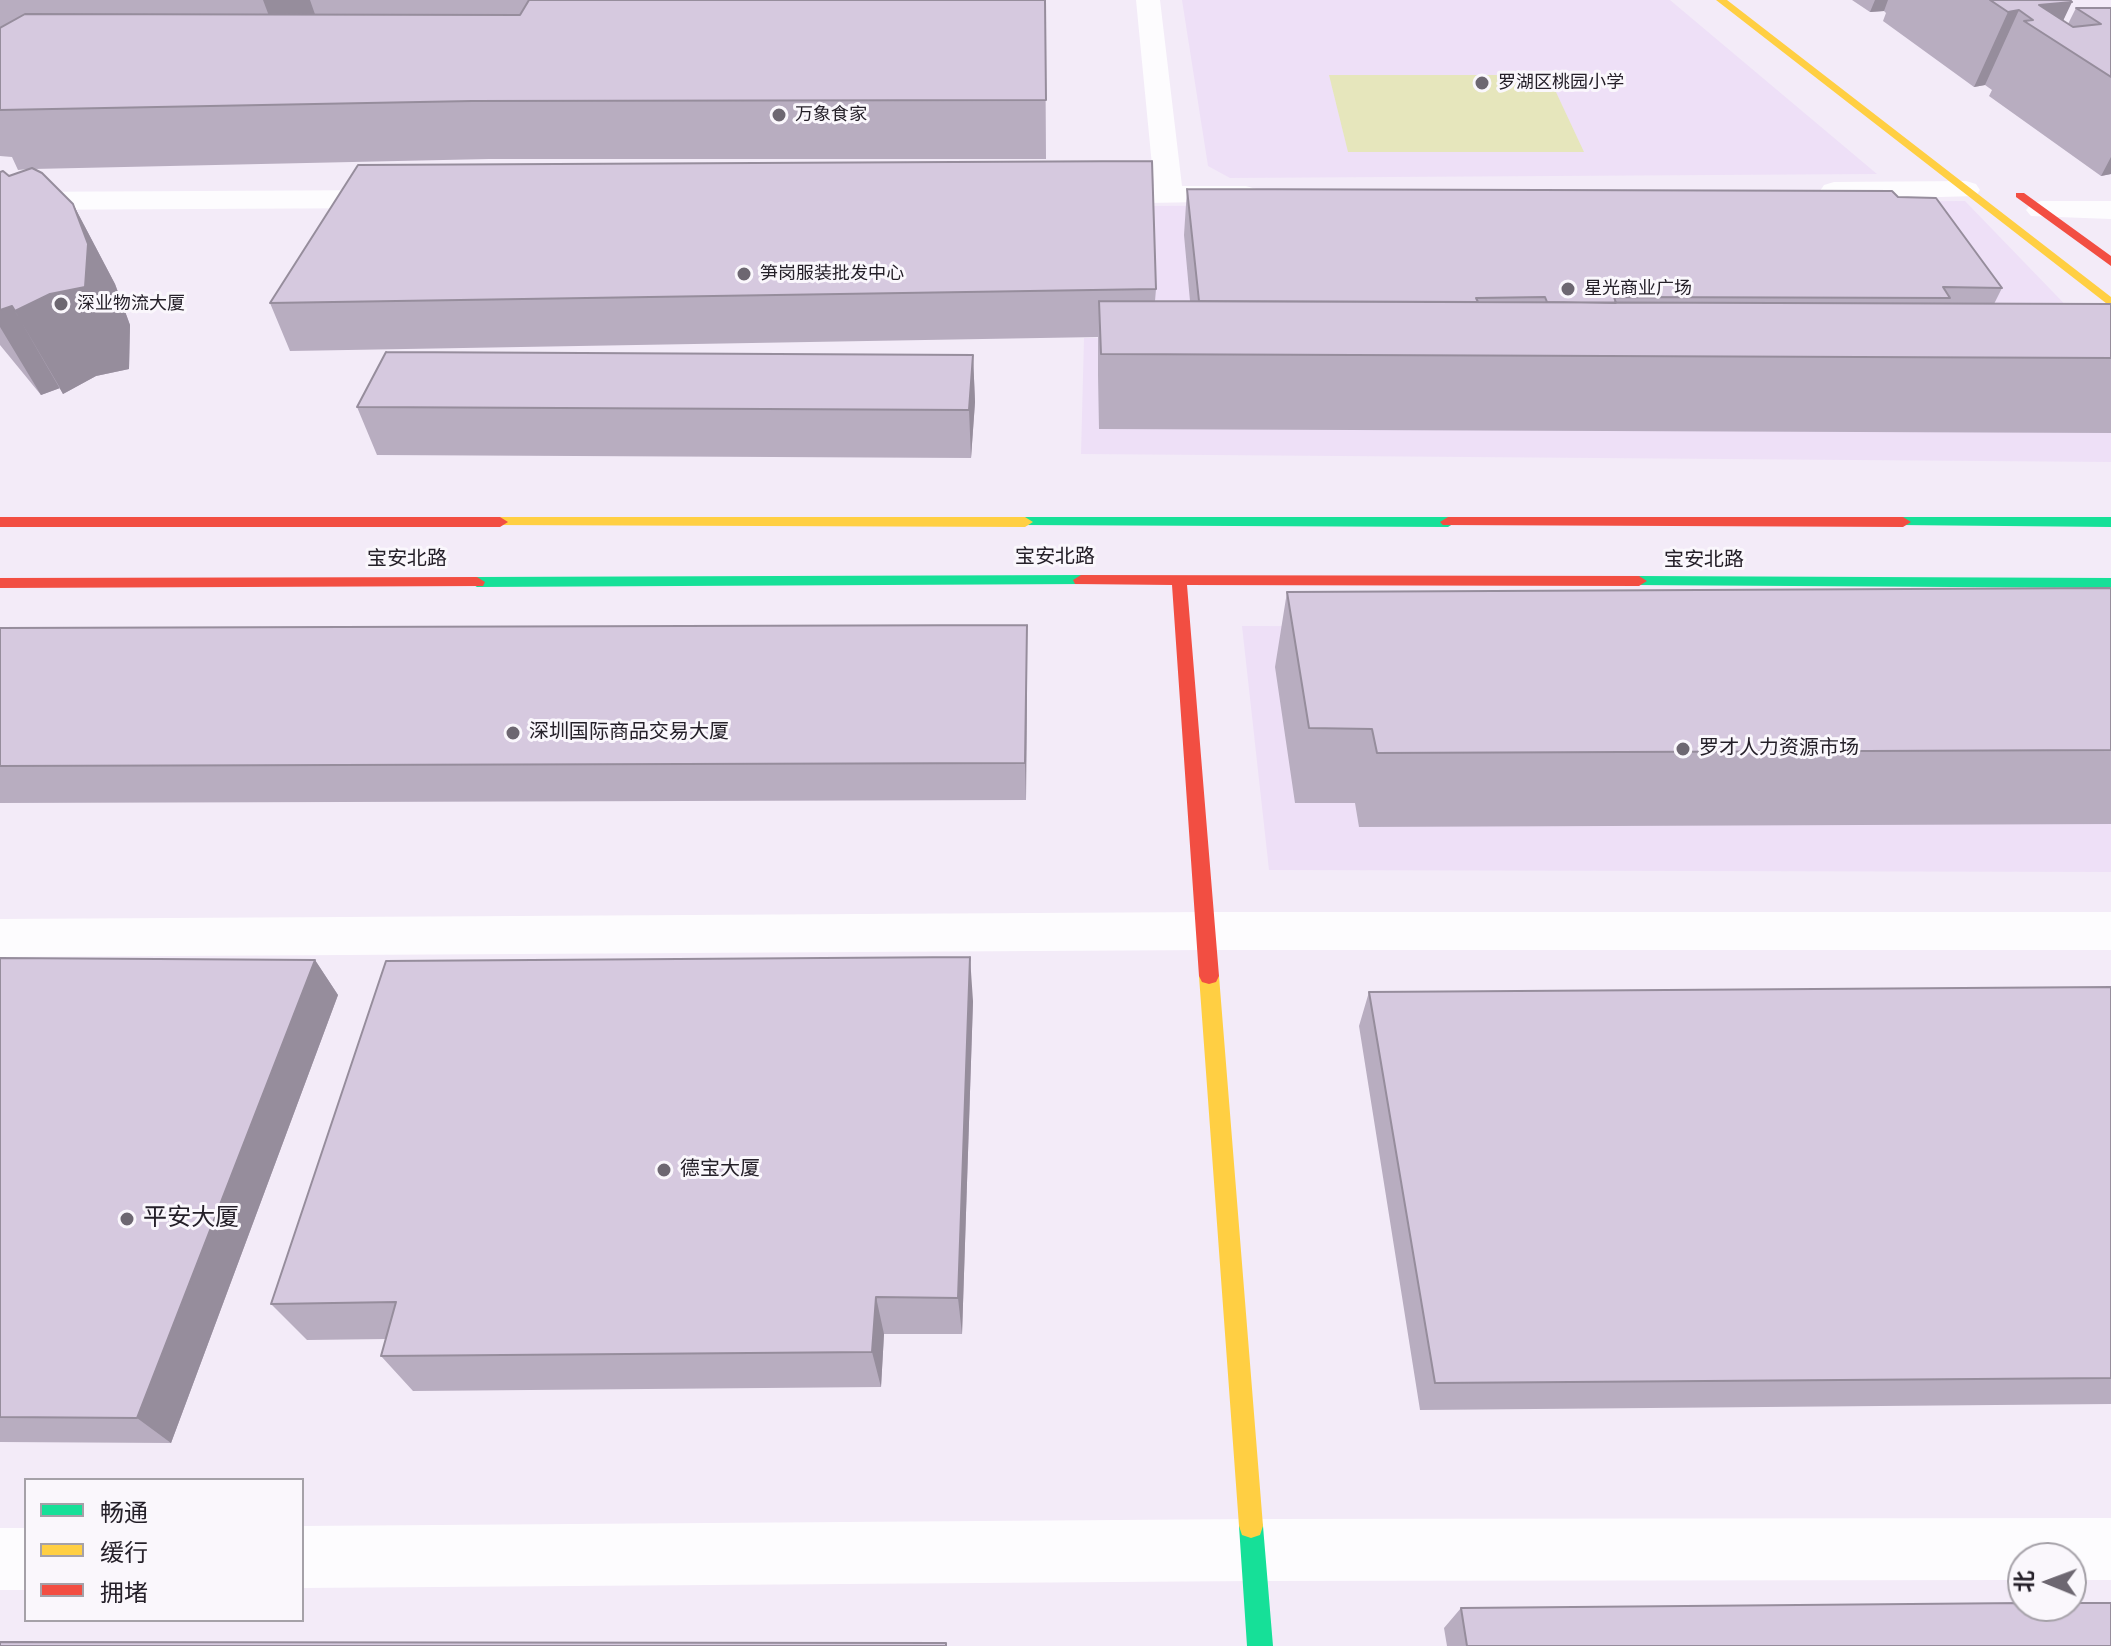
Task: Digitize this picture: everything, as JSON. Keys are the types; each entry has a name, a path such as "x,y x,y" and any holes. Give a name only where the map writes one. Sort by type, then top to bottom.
{"street":[{"path":"1148,0 1169,195"},
{"path":"1721,0 2111,303"},
{"path":"2003,182 2111,262"},
{"path":"1807,191 1966,190"},
{"path":"1074,196 1281,194"},
{"path":"0,201 427,199"},
{"path":"2041,210 2111,210"},
{"name":"宝安北路","path":"0,522 2111,522"},
{"path":"1179,580 1260,1646"},
{"name":"宝安北路","path":"0,583 1179,580 2111,583"},
{"path":"0,938 1206,931 2111,931"},
{"path":"304,1557 1252,1550 2111,1549"},
{"path":"0,1559 24,1559"}],"shaded area":[{"name":"罗湖区桃园小学","path":"1182,0 1670,0 1877,174 1230,178 1208,166"},
{"path":"1965,201 2111,352 2111,462 1081,454 1084,338 1153,337 1150,206"},
{"name":"罗才人力资源市场","path":"1242,626 2111,627 2111,872 1269,870"}],"green space":[{"path":"1329,75 1548,75 1584,152 1348,152"}],"building":[{"path":"529,0 1045,0 1046,100 472,101 0,110 0,28 25,14 520,15"},
{"path":"1990,0 2070,0 2072,2 2039,5 2073,27 2101,24 2076,8 2111,8 2111,77 2024,21 2033,20 2019,10 2008,12"},
{"name":"笋岗服装批发中心","path":"1152,161 1156,289 270,303 358,165"},
{"path":"32,168 42,173 73,204 88,244 85,287 50,294 15,311 12,306 0,310 0,172 9,176"},
{"path":"1187,189 1892,191 1898,197 1936,198 2002,288 1943,287 1950,298 1614,297 1616,303 1547,302 1545,297 1476,298 1478,302 1199,301"},
{"path":"1099,301 2111,304 2111,358 1101,354"},
{"path":"386,352 973,355 969,410 357,407"},
{"path":"2111,588 2111,750 1377,753 1372,729 1309,728 1287,592"},
{"name":"深圳国际商品交易大厦","path":"1027,625 1025,763 0,766 0,628"},
{"name":"德宝大厦","path":"970,957 958,1298 876,1297 872,1352 381,1356 396,1302 271,1304 386,961"},
{"name":"平安大厦","path":"0,958 315,960 137,1418 0,1417"},
{"path":"2111,987 2111,1378 1435,1383 1369,992"},
{"path":"2007,1603 2007,1622 2087,1622 2087,1603 2111,1603 2111,1646 1467,1646 1461,1608"},
{"path":"0,1642 946,1643 946,1646 0,1646"}],"traffic: fast":[{"path":"1025,522 1448,522"},
{"path":"1903,522 2111,522"},
{"path":"477,582 1081,580"},
{"path":"1639,581 2111,583"},
{"path":"1251,1526 1260,1646"}],"traffic: slow":[{"path":"1721,0 2111,303"},
{"path":"500,522 1025,522"},
{"path":"1209,976 1251,1526"}],"traffic: jam":[{"path":"2020,195 2111,262"},
{"path":"0,522 500,522"},
{"path":"1448,522 1903,522"},
{"path":"1081,580 1639,581"},
{"path":"1179,580 1209,976"},
{"path":"0,583 477,582"}],"place":[{"name":"罗湖区桃园小学","path":"1482,83"},
{"name":"万象食家","path":"779,115"},
{"name":"笋岗服装批发中心","path":"744,274"},
{"name":"星光商业广场","path":"1568,289"},
{"name":"深业物流大厦","path":"61,304"},
{"name":"深圳国际商品交易大厦","path":"513,733"},
{"name":"罗才人力资源市场","path":"1683,749"},
{"name":"德宝大厦","path":"664,1170"},
{"name":"平安大厦","path":"127,1219"}]}
